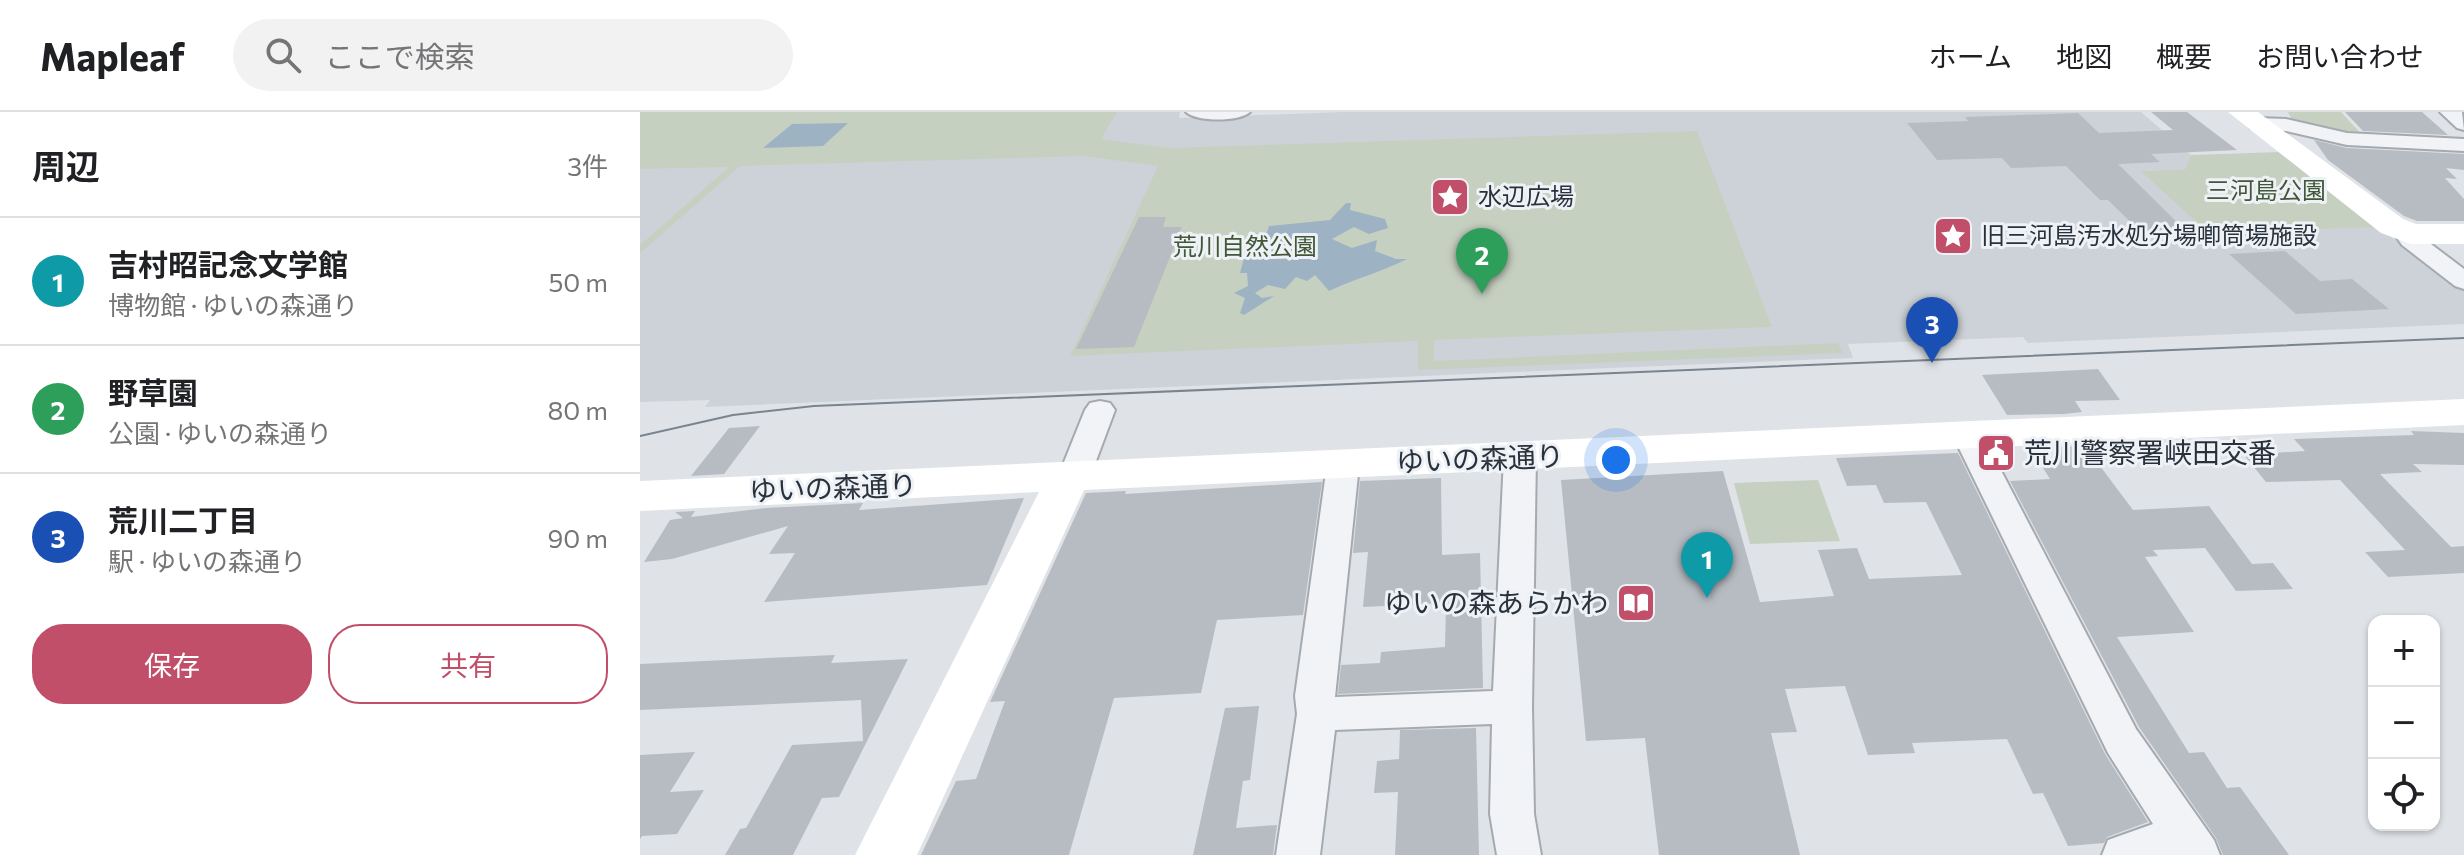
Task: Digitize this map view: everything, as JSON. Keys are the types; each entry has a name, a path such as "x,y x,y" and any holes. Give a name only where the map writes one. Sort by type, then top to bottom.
{"street":[{"path":"1196,112 1240,112"},
{"path":"2332,112 2347,139"},
{"path":"2450,112 2464,124"},
{"path":"2250,118 2347,139 2464,145"},
{"path":"2250,118 2392,226 2423,235 2464,234"},
{"path":"2405,232 2410,240 2464,281"},
{"path":"886,855 1071,478 1100,410"},
{"name":"ゆいの森通り","path":"640,496 2464,412"},
{"path":"1968,436 2122,741 2190,845 2124,855"},
{"path":"1519,855 1512,814 1512,707 1520,457"},
{"path":"1298,855 1317,714 1315,696 1343,465"},
{"path":"1317,714 1512,707"}],"shaded area":[{"path":"640,112 1180,112 1179,118 1343,112 2141,112 2191,155 2185,169 2143,171 2378,227 2464,290 2464,324 2028,343 2023,337 1848,344 1853,358 705,407 710,400 640,402"}],"green space":[{"name":"荒川自然公園","path":"640,112 1117,112 1101,139 1168,148 1697,131 1772,327 1434,340 1434,361 1838,343 1843,353 1418,370 1418,341 1070,356 1158,166 1083,156 740,166 640,253 640,245 729,167 640,169"},
{"path":"2288,112 2341,112 2364,137 2294,124"},
{"name":"三河島公園","path":"2280,152 2378,227 2208,233 2141,171 2185,169 2191,155"},
{"path":"1818,480 1840,541 1750,544 1734,483"}],"water":[{"path":"848,123 823,146 763,148 792,124"},
{"path":"1346,203 1351,203 1350,210 1385,219 1388,228 1369,234 1354,227 1332,239 1352,248 1377,240 1375,251 1396,259 1407,259 1329,291 1315,275 1307,281 1296,277 1285,289 1268,285 1255,293 1262,298 1274,296 1244,315 1240,313 1245,298 1234,293 1248,286 1247,273 1240,273 1244,258 1259,254 1261,250 1249,247 1252,234 1267,232 1269,226 1330,220"}],"building":[{"path":"2151,112 2187,112 2237,150 2151,154 2160,162 2118,164 2190,235 2146,237 2108,200 2100,200 2066,166 2011,168 2002,158 1937,160 1907,123 1968,121 1965,117 2078,113 2099,133 2173,130"},
{"path":"2345,112 2422,112 2448,135 2363,131"},
{"path":"2314,140 2347,148 2464,154 2464,170 2446,168 2457,179 2445,178 2464,199 2464,221 2417,221 2404,216 2328,160"},
{"path":"1139,217 1166,217 1163,227 1182,227 1134,347 1076,349"},
{"path":"2285,251 2320,281 2352,279 2389,309 2296,314 2229,254"},
{"path":"2098,369 2120,400 2075,401 2082,412 2064,414 2007,415 1982,375"},
{"path":"760,426 724,474 691,476 729,428"},
{"path":"2411,431 2464,433 2464,465 2413,464 2422,472 2380,474 2451,547 2464,546 2464,573 2388,577 2365,552 2405,550 2340,480 2266,482 2244,455 2305,451 2294,439 2414,435"},
{"path":"2085,446 2133,510 2209,506 2252,564 2273,563 2293,589 2236,591 2205,548 2153,550 2158,556 2145,557 2194,632 2117,637 2189,753 2204,752 2227,788 2240,787 2289,855 2223,855 2216,838 2139,727 2010,481 2050,479 2038,460 2059,459 2051,447"},
{"path":"1958,453 2105,754 2148,822 2107,837 2104,843 2068,846 2043,793 2033,794 2007,739 1912,743 1915,753 1868,755 1845,686 1785,689 1797,732 1771,733 1800,855 1659,855 1645,738 1586,741 1561,480 1723,471 1760,602 1834,596 1818,550 1857,548 1869,579 1962,575 1926,502 1884,503 1876,485 1847,486 1836,458"},
{"path":"1441,478 1442,555 1480,553 1483,688 1338,694 1341,665 1380,663 1381,652 1445,647 1446,603 1363,607 1368,552 1353,553 1360,481"},
{"path":"1322,482 1303,615 1217,620 1201,693 1114,698 1069,855 921,855 956,781 976,779 1005,701 990,702 1086,493 1126,491 1125,494"},
{"path":"1024,498 987,585 764,602 795,553 769,554 788,526 672,559 644,562 670,520 683,518 675,512 695,511 691,517 766,508 863,503 859,510"},
{"path":"835,655 831,663 908,659 839,797 822,798 793,855 725,855 740,829 746,828 792,745 863,741 861,700 640,710 640,664"},
{"path":"1259,706 1250,780 1243,781 1236,828 1277,825 1273,855 1193,855 1225,708"},
{"path":"1476,728 1479,855 1395,855 1398,792 1374,793 1377,761 1399,759 1400,730"},
{"path":"695,752 670,792 704,790 677,834 642,836 640,839 640,755"}],"tram line":[{"path":"640,436 733,415 814,406 2464,338"}],"place":[{"name":"水辺広場","path":"1450,197"},
{"name":"旧三河島汚水処分場喞筒場施設","path":"1953,236"},
{"name":"野草園","path":"1482,294"},
{"name":"荒川二丁目","path":"1932,363"},
{"name":"荒川警察署峡田交番","path":"1996,453"},
{"name":"吉村昭記念文学館","path":"1707,598"},
{"name":"ゆいの森あらかわ","path":"1636,603"}]}
